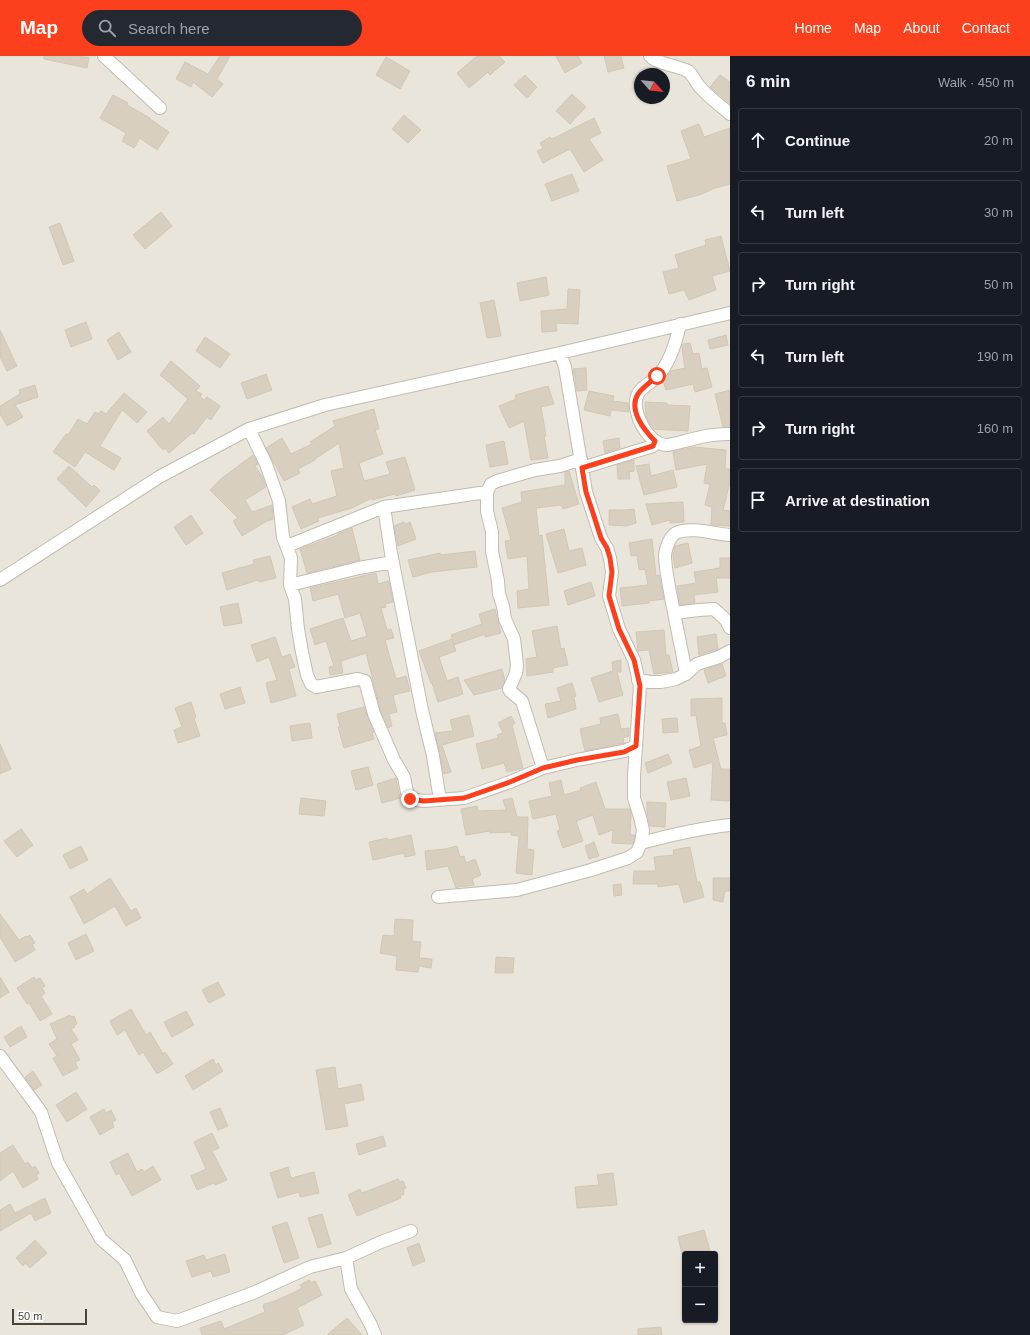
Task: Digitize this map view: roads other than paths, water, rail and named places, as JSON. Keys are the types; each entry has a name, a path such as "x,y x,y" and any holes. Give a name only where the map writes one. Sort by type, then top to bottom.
{"street":[{"path":"104,56 160,108"},
{"path":"650,56 652,59 680,67 690,73 699,86 730,114"},
{"path":"0,580 159,477 249,430 325,405 560,353 730,313"},
{"path":"680,324 673,351 657,376 637,394 635,404 637,417 645,431 655,441 665,445 698,437 730,434"},
{"path":"438,897 517,890 591,870 628,858 637,852 641,843 643,830 634,798 640,686 634,660 619,629 609,596 612,572 610,558 607,548 601,538 586,492 565,367 560,353"},
{"path":"249,430 266,464 279,501 283,537 291,558 290,585 295,599 298,629 307,675 311,684 316,687 358,679 365,681 374,714 394,760 404,777 408,797 412,800 424,801 464,798 543,768 577,760 624,752 636,746"},
{"path":"543,768 522,701 509,689 516,673 517,665 514,639 505,619 503,606 498,594 498,581 492,551 492,532 487,511 487,492 492,484 497,481 535,470 581,464 653,446 655,441"},
{"path":"287,546 384,507 487,492"},
{"path":"384,507 391,553 422,710 433,756 440,800"},
{"path":"686,674 666,562 665,554 669,540 677,532 686,531 699,531 730,536"},
{"path":"290,585 359,568 393,562"},
{"path":"674,613 714,610 726,620 730,628"},
{"path":"638,680 661,682 676,678 686,674 697,664 719,657 730,651"},
{"path":"641,843 674,834 730,825"},
{"path":"0,1056 41,1112 58,1163 101,1239 125,1260 141,1293 157,1317 176,1321 253,1293 310,1267 346,1258 380,1242 411,1231"},
{"path":"346,1258 350,1289 371,1325 375,1335"}]}
